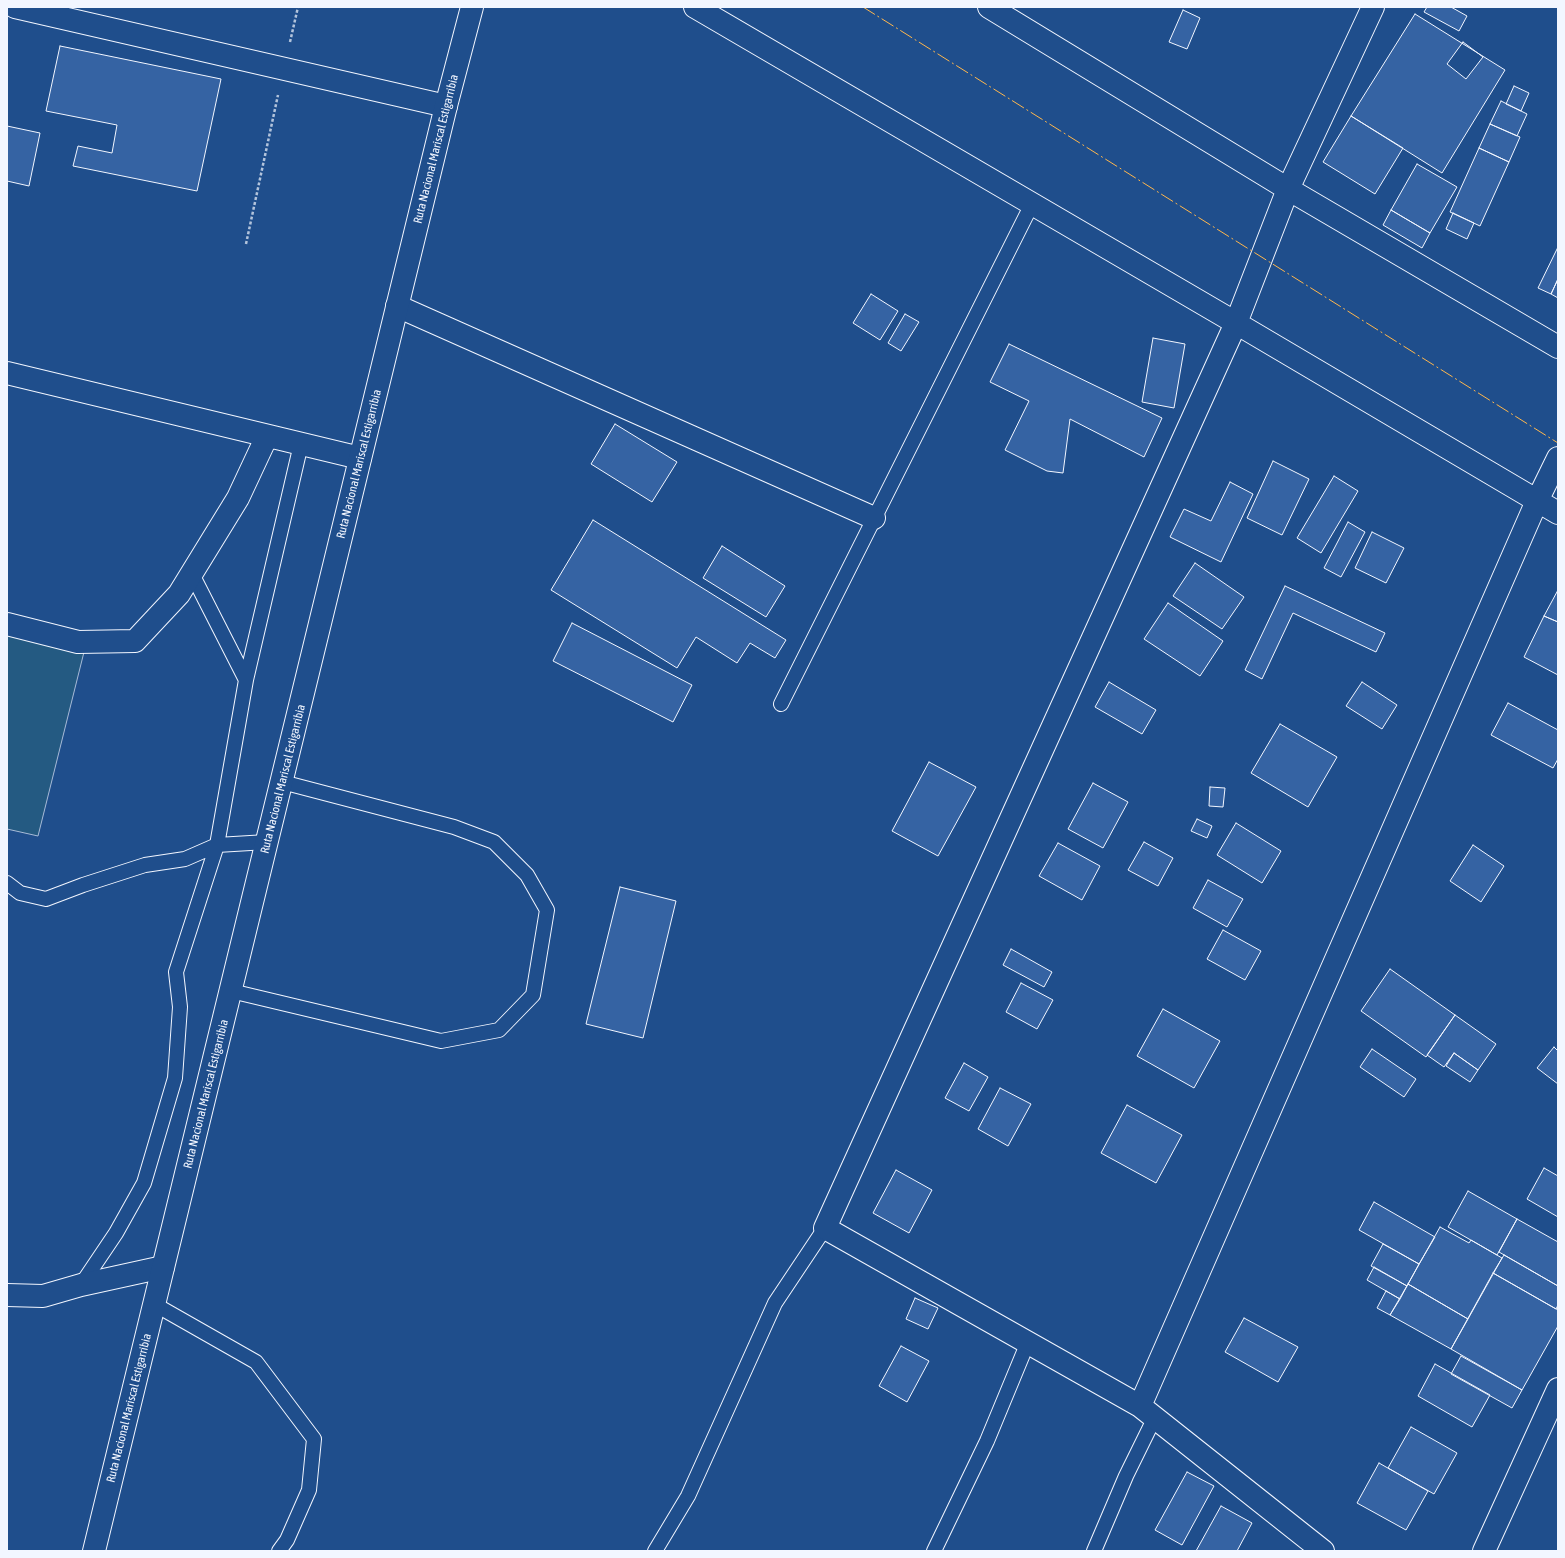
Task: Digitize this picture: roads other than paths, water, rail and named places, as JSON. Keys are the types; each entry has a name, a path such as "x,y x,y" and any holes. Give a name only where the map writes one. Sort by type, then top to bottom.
{"street":[{"path":"15,7 446,106"},
{"name":"Ruta Nacional Mariscal Estigarribia","path":"94,1551 397,306 472,7"},
{"path":"695,7 1558,513"},
{"path":"989,7 1288,190 1558,347"},
{"path":"1323,1551 1147,1411 1028,1342 824,1228 1236,323 1288,190 1373,7"},
{"path":"397,306 874,518"},
{"path":"7,373 360,458"},
{"path":"7,624 78,642 134,641 180,594 238,498 267,436"},
{"path":"1147,1411 1537,501 1558,458"},
{"path":"7,1295 43,1296 82,1285 163,1267"},
{"path":"1484,1551 1558,1389"}],"lane":[{"path":"781,704 1032,204"},
{"path":"82,1285 116,1232 144,1183 175,1078 180,1007 176,972 217,845 246,680 301,444"},
{"path":"192,574 246,680"},
{"path":"231,991 441,1041 499,1030 533,995 547,910 527,875 494,842 454,827 282,782"},
{"path":"7,883 20,893 46,899 83,885 145,865 185,859 217,845 267,842"},
{"path":"655,1551 688,1496 774,1303 824,1228"},
{"path":"154,1304 256,1362 314,1439 309,1490 283,1547"},
{"path":"934,1551 987,1441 1028,1342"},
{"path":"1094,1551 1126,1476 1147,1411"}]}
